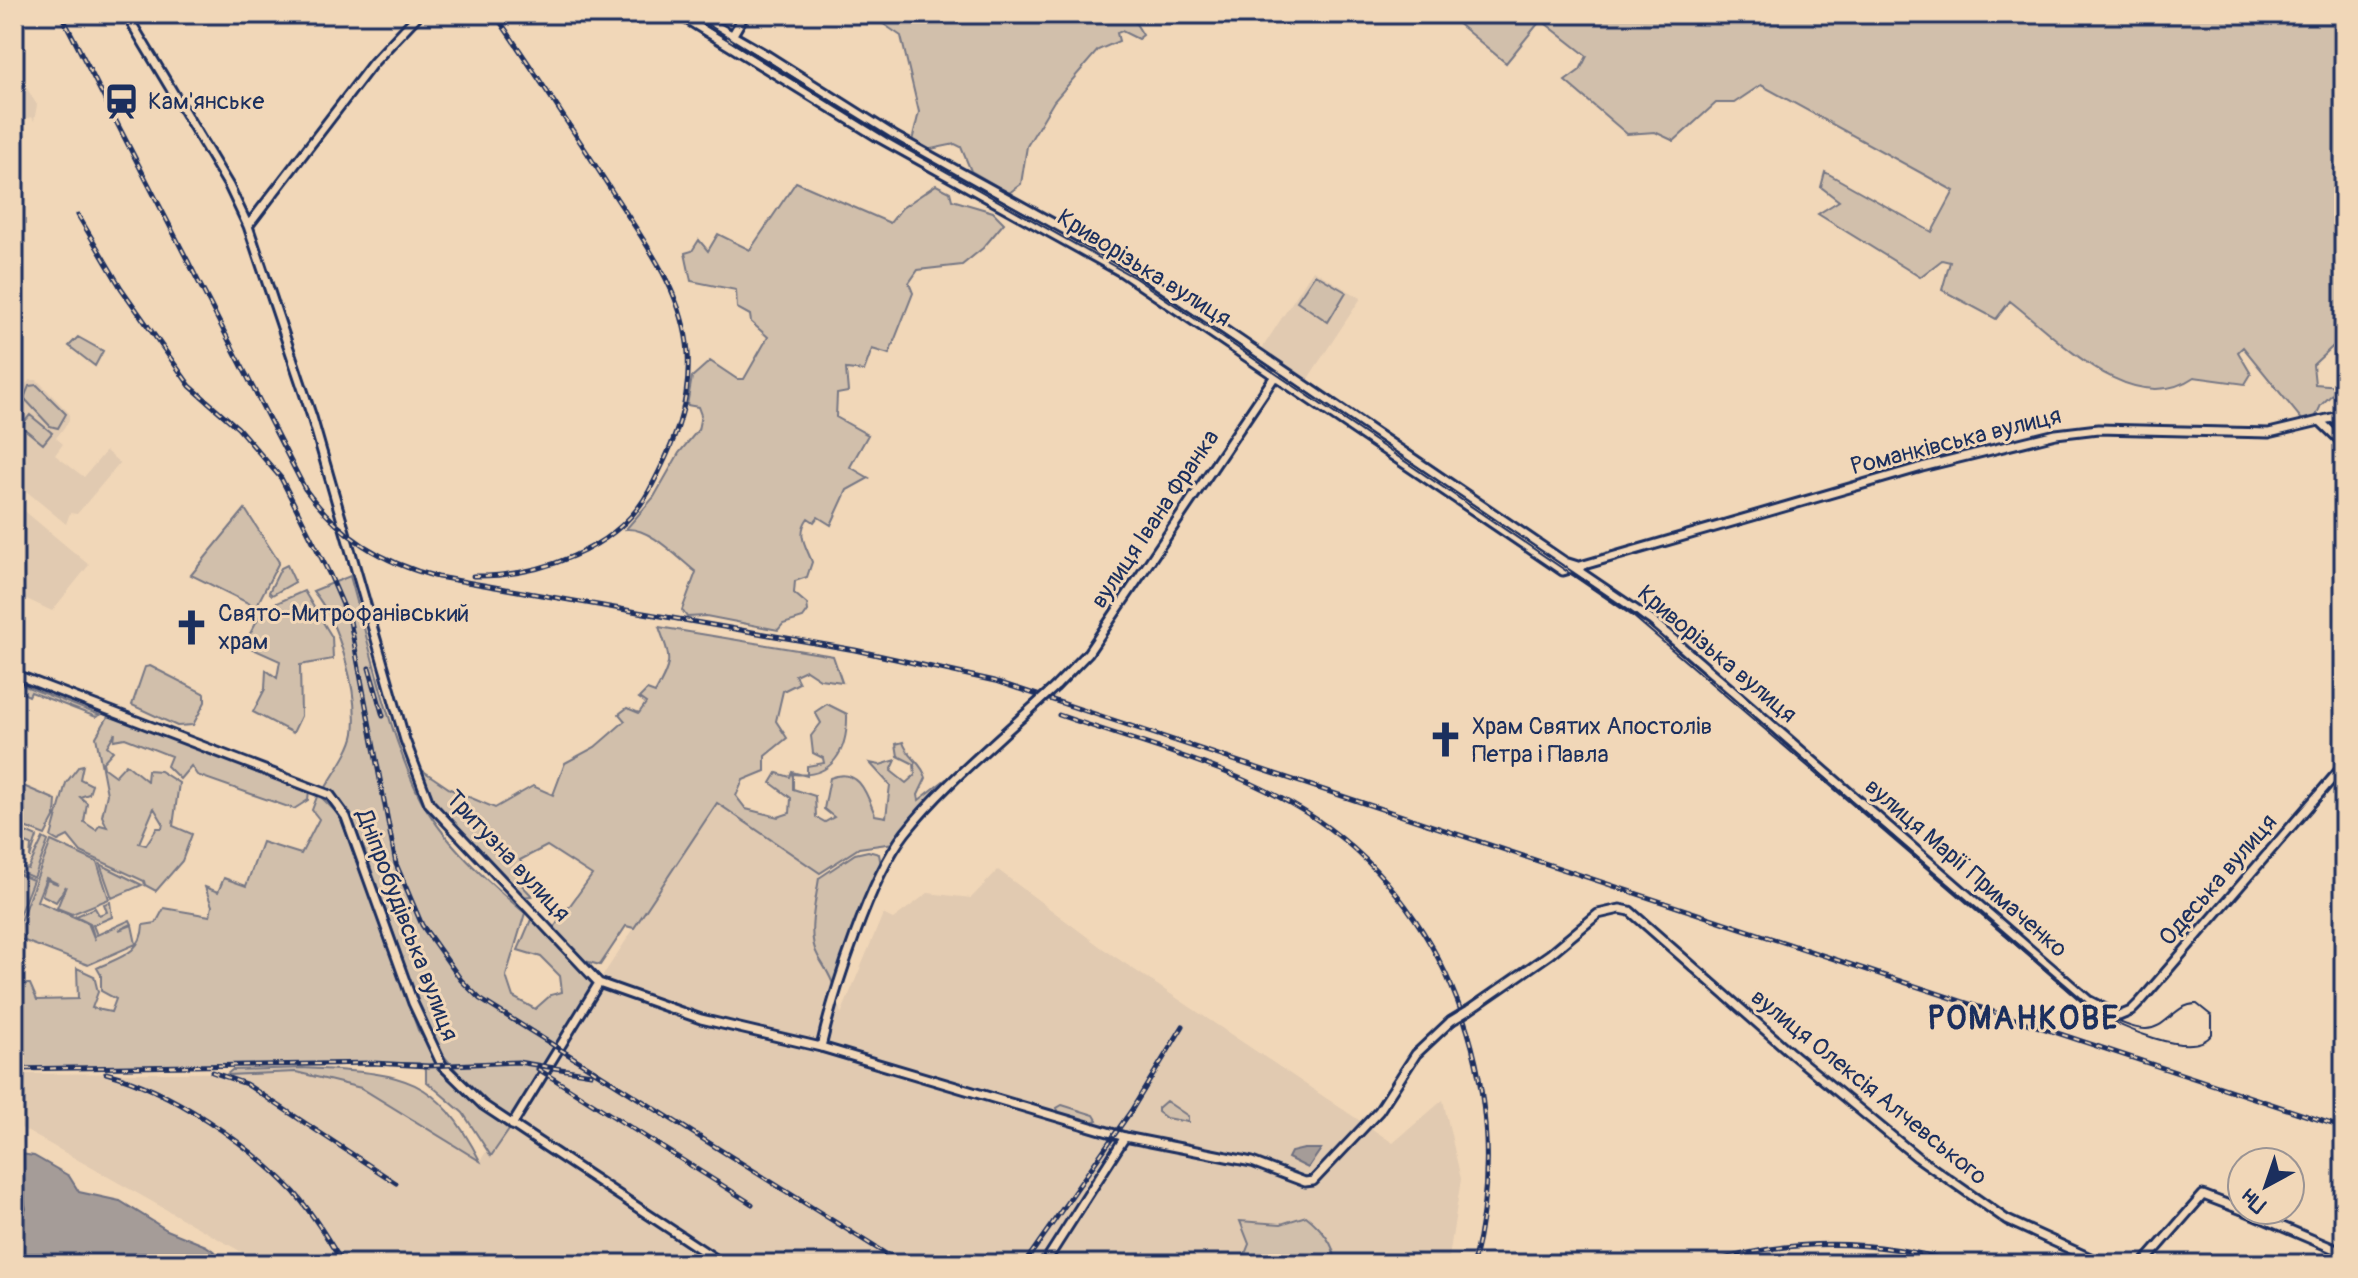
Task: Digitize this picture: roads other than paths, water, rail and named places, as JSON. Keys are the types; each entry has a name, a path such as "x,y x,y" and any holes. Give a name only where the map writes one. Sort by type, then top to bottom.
{"street":[{"name":"Тритузна вулиця","path":"126,14 229,186 248,226 312,417 417,777 443,822 599,983 701,1019 821,1047 1125,1137 1252,1162 1305,1182 1313,1181 1379,1111 1416,1054 1451,1021"},
{"path":"248,226 373,63 419,14"},
{"name":"Криворізька вулиця","path":"678,14 876,136 1123,273 1559,569 1587,567"},
{"name":"Криворізька вулиця","path":"695,14 896,137 1129,265 1652,621 1791,743"},
{"path":"728,43 745,14"},
{"name":"вулиця Івана Франка","path":"821,1047 838,990 886,862 905,833 931,803 1083,660 1281,368"},
{"name":"Романківська вулиця","path":"1587,567 1909,470 2056,434 2098,429 2269,433 2344,415"},
{"path":"2320,421 2344,444"},
{"name":"Дніпробудівська вулиця","path":"14,674 330,795 346,817 413,1003 442,1065 466,1090 512,1125 723,1264"},
{"name":"вулиця Марії Примаченко","path":"1791,743 2088,1000 2119,1016"},
{"name":"Одеська вулиця","path":"2119,1016 2131,1011 2140,1002 2344,765"},
{"name":"вулиця Олексія Алчевського","path":"1451,1021 1550,954 1598,914 1620,909 1630,911 1791,1053 1917,1157 2007,1220 2103,1264"},
{"path":"512,1125 599,983"},
{"path":"1044,1264 1125,1137"},
{"path":"2143,1264 2203,1195 2226,1204"},
{"path":"2280,1226 2344,1253"}],"tram line":[{"path":"686,14 888,139 1135,278 1634,617 2093,1011 2136,1032 2172,1043 2202,1042 2212,1034 2212,1016 2197,1004 2189,1005 2159,1025 2145,1029 2126,1025 2095,1010 1636,615 1137,276 890,137 691,14"}],"railway":[{"path":"61,14 305,489 347,534 398,564 438,577 855,650 995,681 2344,1128"},
{"path":"473,576 523,571 573,556 596,544 635,512 666,458 679,425 688,372 685,331 662,270 495,14"},
{"path":"78,215 121,288 190,386 238,428 281,478 330,575 350,621 396,864 422,925 461,980 480,999 902,1264"},
{"path":"369,668 383,716"},
{"path":"1059,715 1191,759 1287,801 1316,819 1365,859 1406,906 1439,960 1463,1017 1479,1078 1486,1140 1484,1203 1473,1264"},
{"path":"1024,1264 1131,1111 1183,1026"},
{"path":"14,1069 373,1063 428,1066 518,1062 591,1074"},
{"path":"538,1069 752,1204"},
{"path":"212,1072 246,1084 396,1183"},
{"path":"106,1073 182,1105 254,1155 301,1200 343,1264"},
{"path":"1707,1264 1770,1249 1834,1244 1898,1250 1961,1264"}],"place":[{"name":"Кам'янське","path":"122,101"},
{"name":"Свято-Митрофанівський храм","path":"192,627"},
{"name":"Храм Святих Апостолів Петра і Павла","path":"1446,740"}],"district":[{"name":"РОМАНКОВЕ","path":"2024,1019"}]}
